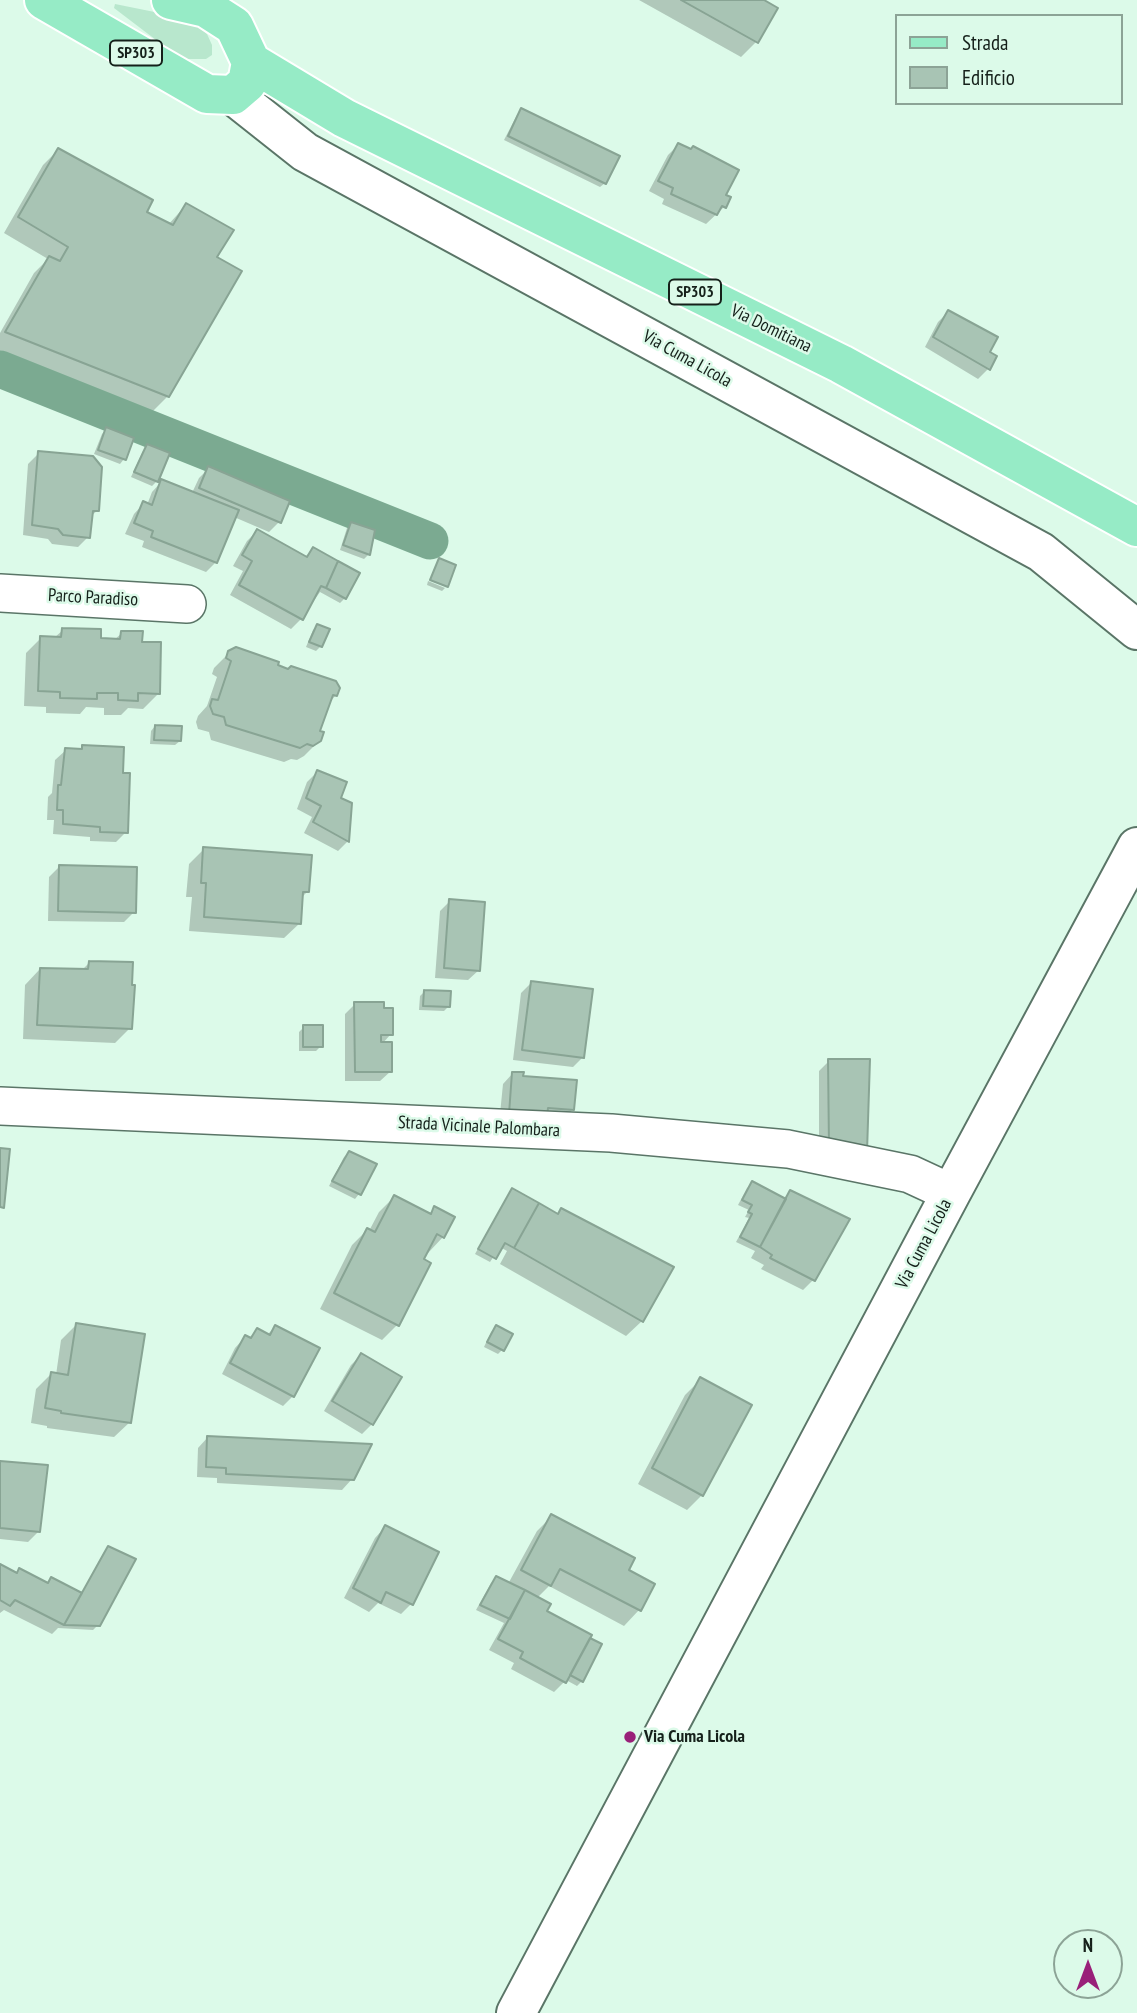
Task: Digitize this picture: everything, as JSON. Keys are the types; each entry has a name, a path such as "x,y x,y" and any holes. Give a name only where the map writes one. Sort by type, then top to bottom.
{"main road":[{"name":"Via Domitiana","path":"44,0 207,94 242,78 344,118 841,364 1137,527"},
{"path":"171,0 206,8 234,26 242,78"}],"street":[{"name":"Via Cuma Licola","path":"242,78 305,152 1041,552 1137,629"},
{"name":"Parco Paradiso","path":"0,593 187,604"},
{"name":"Via Cuma Licola","path":"516,2013 1137,847"},
{"name":"Strada Vicinale Palombara","path":"0,1106 611,1133 788,1149 910,1174 951,1193"}],"green space":[{"path":"115,4 189,19 207,34 212,45 212,55 206,59 181,59 114,8"}],"building":[{"path":"681,0 764,0 778,8 758,43"},
{"path":"521,108 620,156 606,184 508,136"},
{"path":"678,143 691,149 693,146 739,170 726,195 731,197 726,208 722,206 717,215 671,194 673,188 658,181"},
{"path":"58,148 153,200 147,212 173,225 186,203 234,230 217,257 242,271 169,397 5,332 49,256 60,261 68,247 18,217"},
{"path":"948,310 998,337 990,352 997,356 990,370 933,337"},
{"path":"106,427 134,438 126,460 98,450"},
{"path":"147,444 170,453 158,482 134,472"},
{"path":"38,451 93,456 102,467 99,511 93,511 90,538 63,535 58,529 32,525"},
{"path":"208,466 290,501 281,523 199,488"},
{"path":"161,479 239,510 217,563 151,537 153,531 134,523 143,501 152,505"},
{"path":"351,522 375,530 370,555 343,545"},
{"path":"257,529 307,557 313,547 338,561 326,588 321,586 303,620 239,585 252,561 242,555"},
{"path":"439,558 456,565 448,587 430,580"},
{"path":"338,561 360,573 346,599 326,588"},
{"path":"317,624 330,629 322,647 309,642"},
{"path":"62,628 101,629 101,638 120,639 121,631 143,631 142,642 161,642 160,694 138,693 138,701 118,700 118,693 97,693 97,699 60,698 60,692 38,691 40,636 61,637"},
{"path":"236,647 279,662 278,665 288,669 291,666 336,681 340,688 337,696 333,695 320,731 324,732 321,741 313,746 307,744 300,748 226,725 224,717 213,714 210,706 212,699 218,700 231,661 226,658 228,651"},
{"path":"155,725 182,726 181,741 154,740"},
{"path":"82,745 124,747 123,773 130,773 128,833 100,832 100,827 63,824 63,810 57,810 58,785 61,785 65,748 82,749"},
{"path":"317,770 347,782 341,798 352,803 349,842 313,822 321,806 306,798"},
{"path":"203,847 312,855 309,892 303,892 301,924 204,917 206,883 201,883"},
{"path":"59,865 137,867 136,913 58,911"},
{"path":"449,899 485,902 480,971 444,968"},
{"path":"89,961 133,962 132,985 135,985 132,1029 37,1025 40,968 88,969"},
{"path":"531,981 593,989 584,1058 522,1050"},
{"path":"424,990 451,991 450,1007 423,1006"},
{"path":"354,1002 384,1002 384,1008 393,1008 393,1035 381,1035 381,1042 392,1042 392,1072 355,1072"},
{"path":"303,1025 323,1025 323,1047 303,1047"},
{"path":"828,1059 870,1059 867,1152 829,1148"},
{"path":"512,1072 524,1072 523,1076 577,1080 574,1110 548,1108 547,1117 509,1114"},
{"path":"0,1148 10,1149 4,1208 0,1207"},
{"path":"349,1151 377,1164 361,1195 332,1181"},
{"path":"752,1181 786,1199 760,1247 740,1237 752,1214 748,1212 752,1205 742,1200"},
{"path":"512,1188 539,1203 514,1248 505,1243 496,1259 478,1249"},
{"path":"790,1190 850,1219 815,1281 770,1258 772,1255 760,1247"},
{"path":"394,1195 431,1214 434,1206 455,1217 444,1238 437,1234 424,1259 431,1263 399,1326 334,1293 367,1228 375,1232"},
{"path":"539,1203 558,1214 561,1208 674,1267 643,1322 514,1248"},
{"path":"76,1323 145,1334 131,1423 61,1413 45,1408 51,1372 68,1375"},
{"path":"275,1325 320,1348 294,1397 230,1363 245,1335 251,1338 257,1328 270,1335"},
{"path":"496,1325 513,1334 504,1351 487,1342"},
{"path":"361,1353 402,1377 373,1425 332,1401"},
{"path":"700,1377 752,1405 703,1496 652,1468"},
{"path":"207,1436 372,1444 354,1480 226,1474 226,1468 206,1467"},
{"path":"0,1461 48,1465 40,1532 0,1528"},
{"path":"551,1514 635,1558 629,1570 655,1584 641,1611 560,1569 551,1586 521,1570"},
{"path":"385,1525 439,1552 413,1605 386,1592 381,1603 353,1588"},
{"path":"108,1546 136,1559 100,1626 64,1625"},
{"path":"0,1564 17,1573 19,1568 48,1583 51,1577 82,1593 64,1625 15,1600 10,1606 0,1600"},
{"path":"496,1576 525,1590 510,1619 480,1605"},
{"path":"525,1590 551,1604 547,1611 592,1635 566,1683 520,1658 523,1652 498,1639"},
{"path":"590,1638 602,1644 583,1682 570,1675"}],"waterway":[{"path":"0,369 430,541"}],"place":[{"name":"Via Cuma Licola","path":"630,1737"}]}
